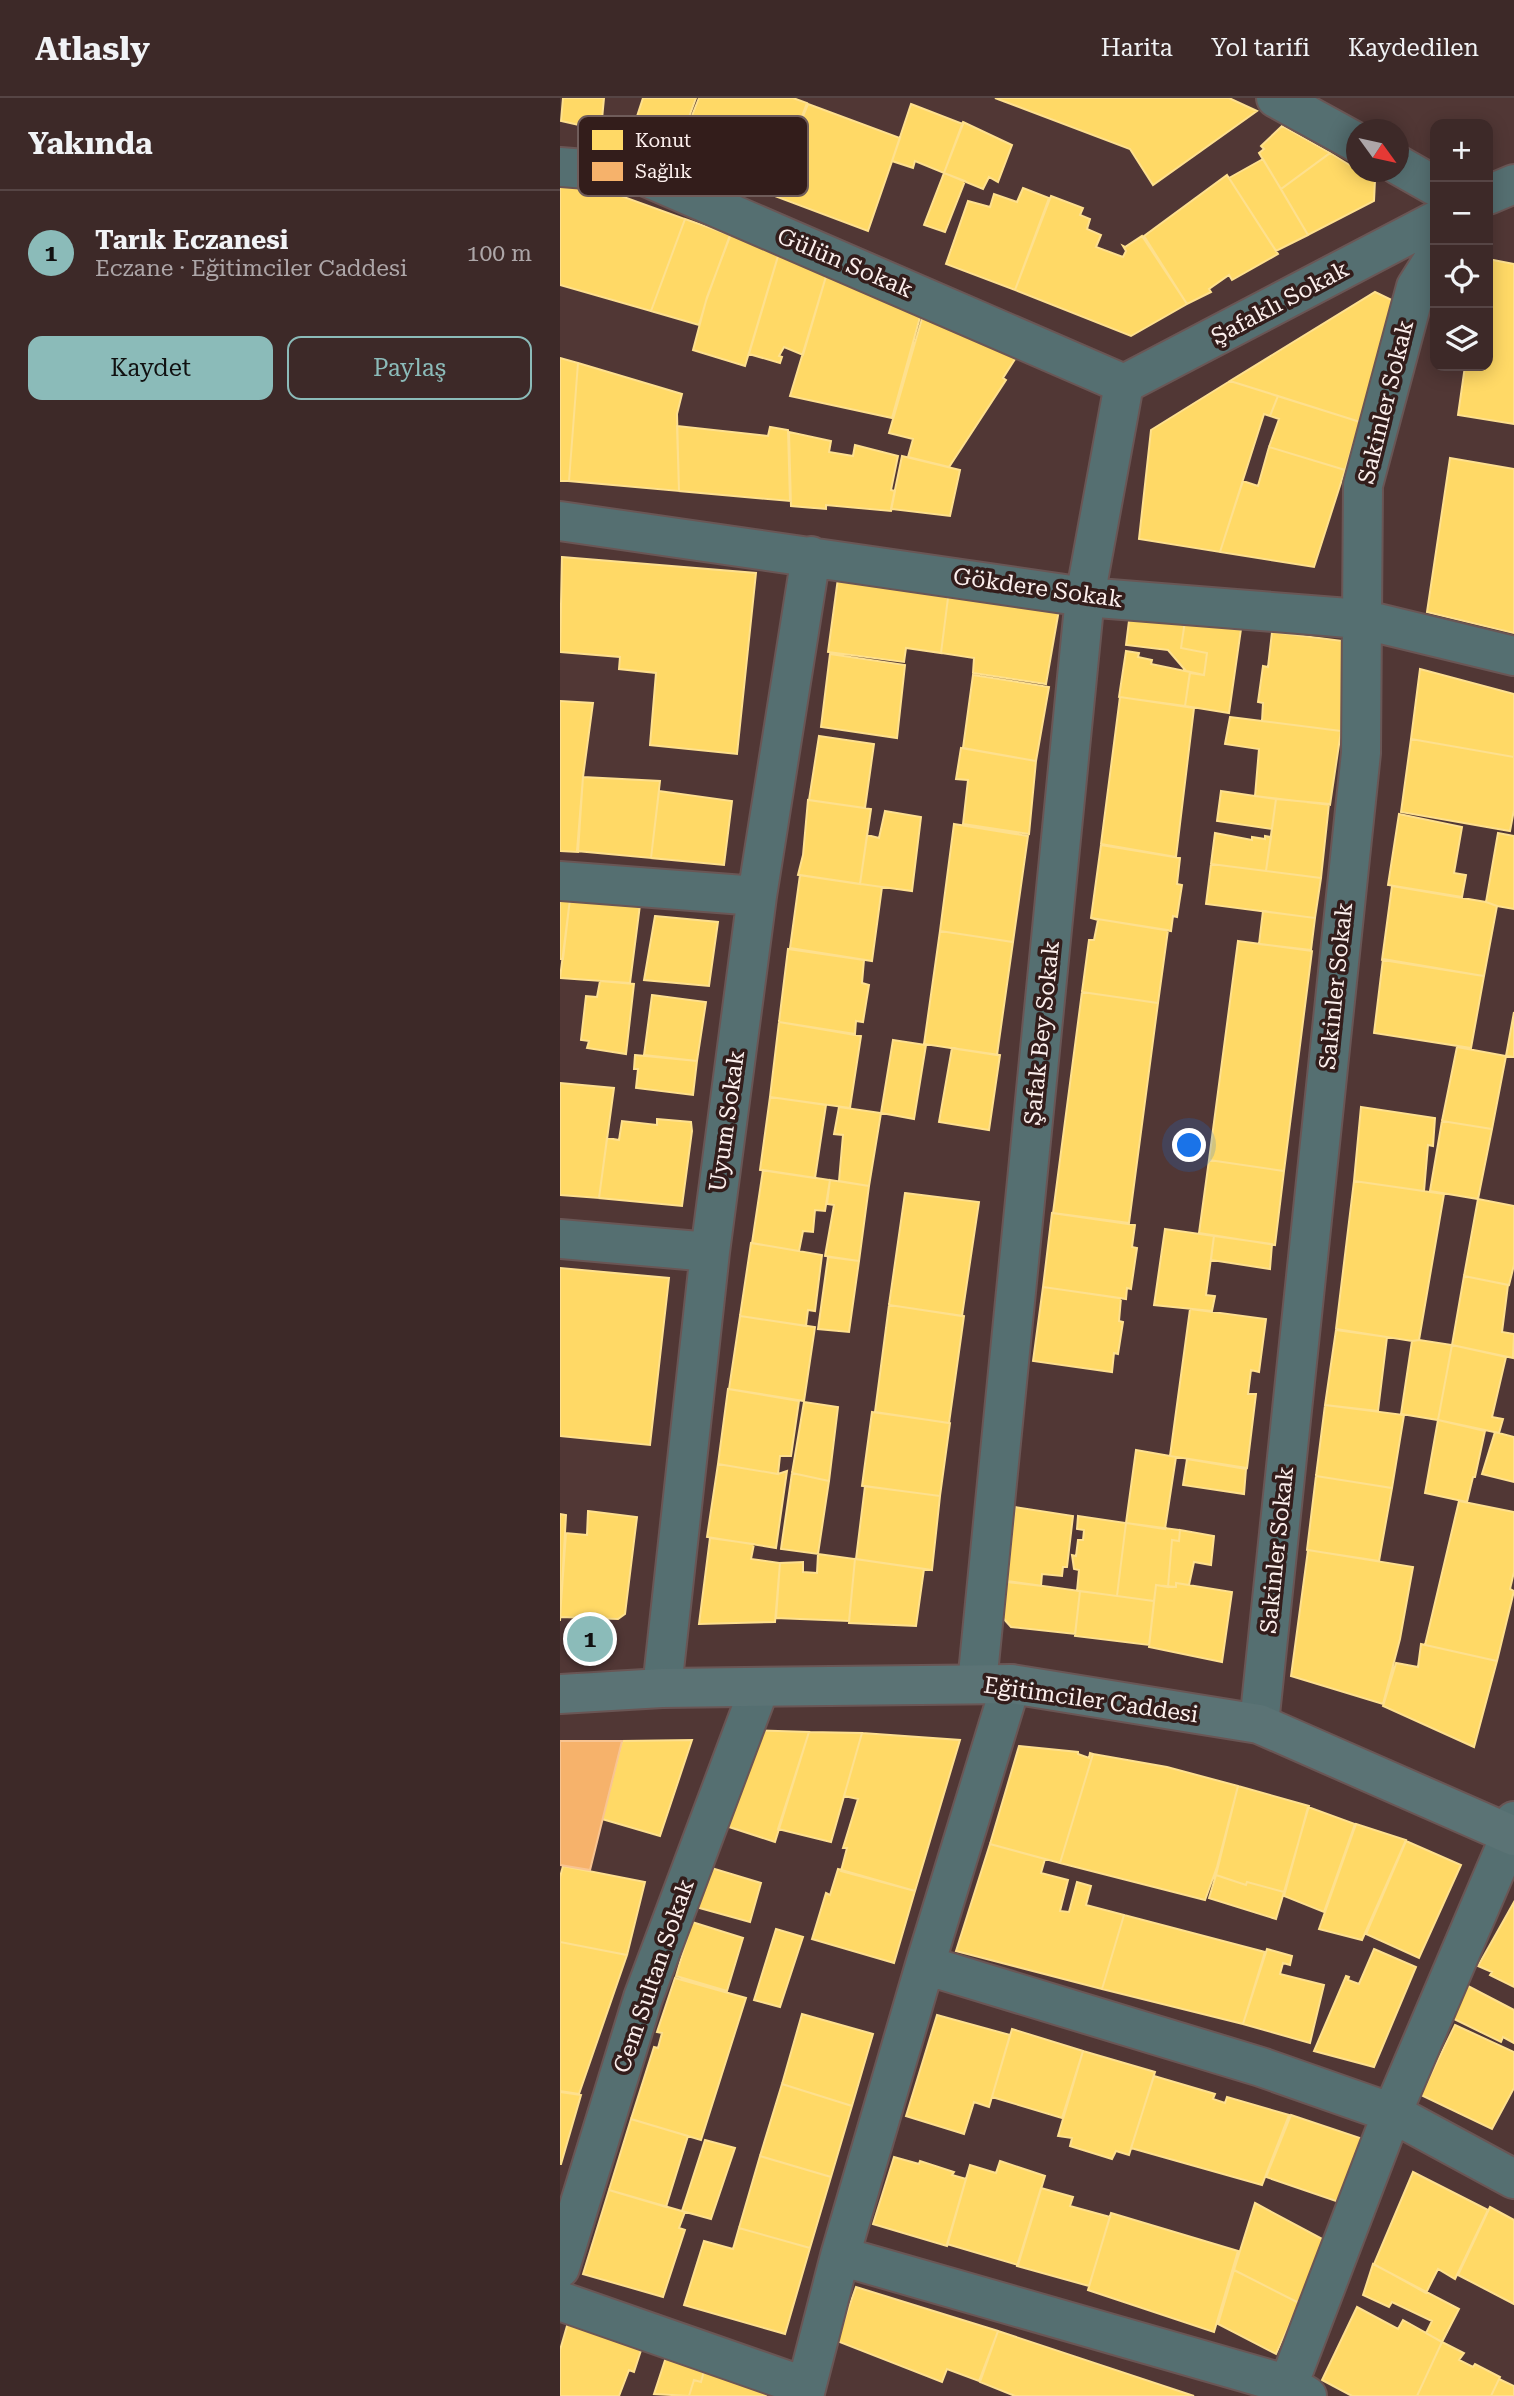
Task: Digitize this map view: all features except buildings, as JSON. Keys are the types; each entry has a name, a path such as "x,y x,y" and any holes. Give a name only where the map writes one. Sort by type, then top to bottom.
{"street":[{"path":"1276,98 1346,136"},
{"name":"Gülün Sokak","path":"560,167 578,168"},
{"path":"1409,171 1430,183"},
{"path":"1493,193 1514,184"},
{"name":"Gülün Sokak","path":"690,196 1124,384"},
{"name":"Şafaklı Sokak","path":"1124,384 1430,224"},
{"name":"Sakinler Sokak","path":"1259,1724 1361,753 1363,485 1416,288 1430,265"},
{"name":"Şafak Bey Sokak","path":"805,2392 840,2256 925,1965 994,1684 1085,597 1124,384"},
{"name":"Gökdere Sokak","path":"560,521 1085,597 1361,619 1514,656"},
{"name":"Uyum Sokak","path":"662,1688 710,1252 757,896 811,556"},
{"path":"560,881 757,896"},
{"path":"560,1238 710,1252"},
{"name":"Eğitimciler Caddesi","path":"560,1693 662,1688 759,1689 994,1684 1259,1724 1513,1830"},
{"name":"Cem Sultan Sokak","path":"560,2268 643,1997 759,1689"},
{"path":"840,2256 1293,2392 1392,2113 1513,1830"},
{"path":"925,1965 1261,2067 1392,2113 1514,2179"},
{"path":"560,2301 805,2392"}],"place":[{"name":"Tarık Eczanesi","path":"590,1639"}]}
